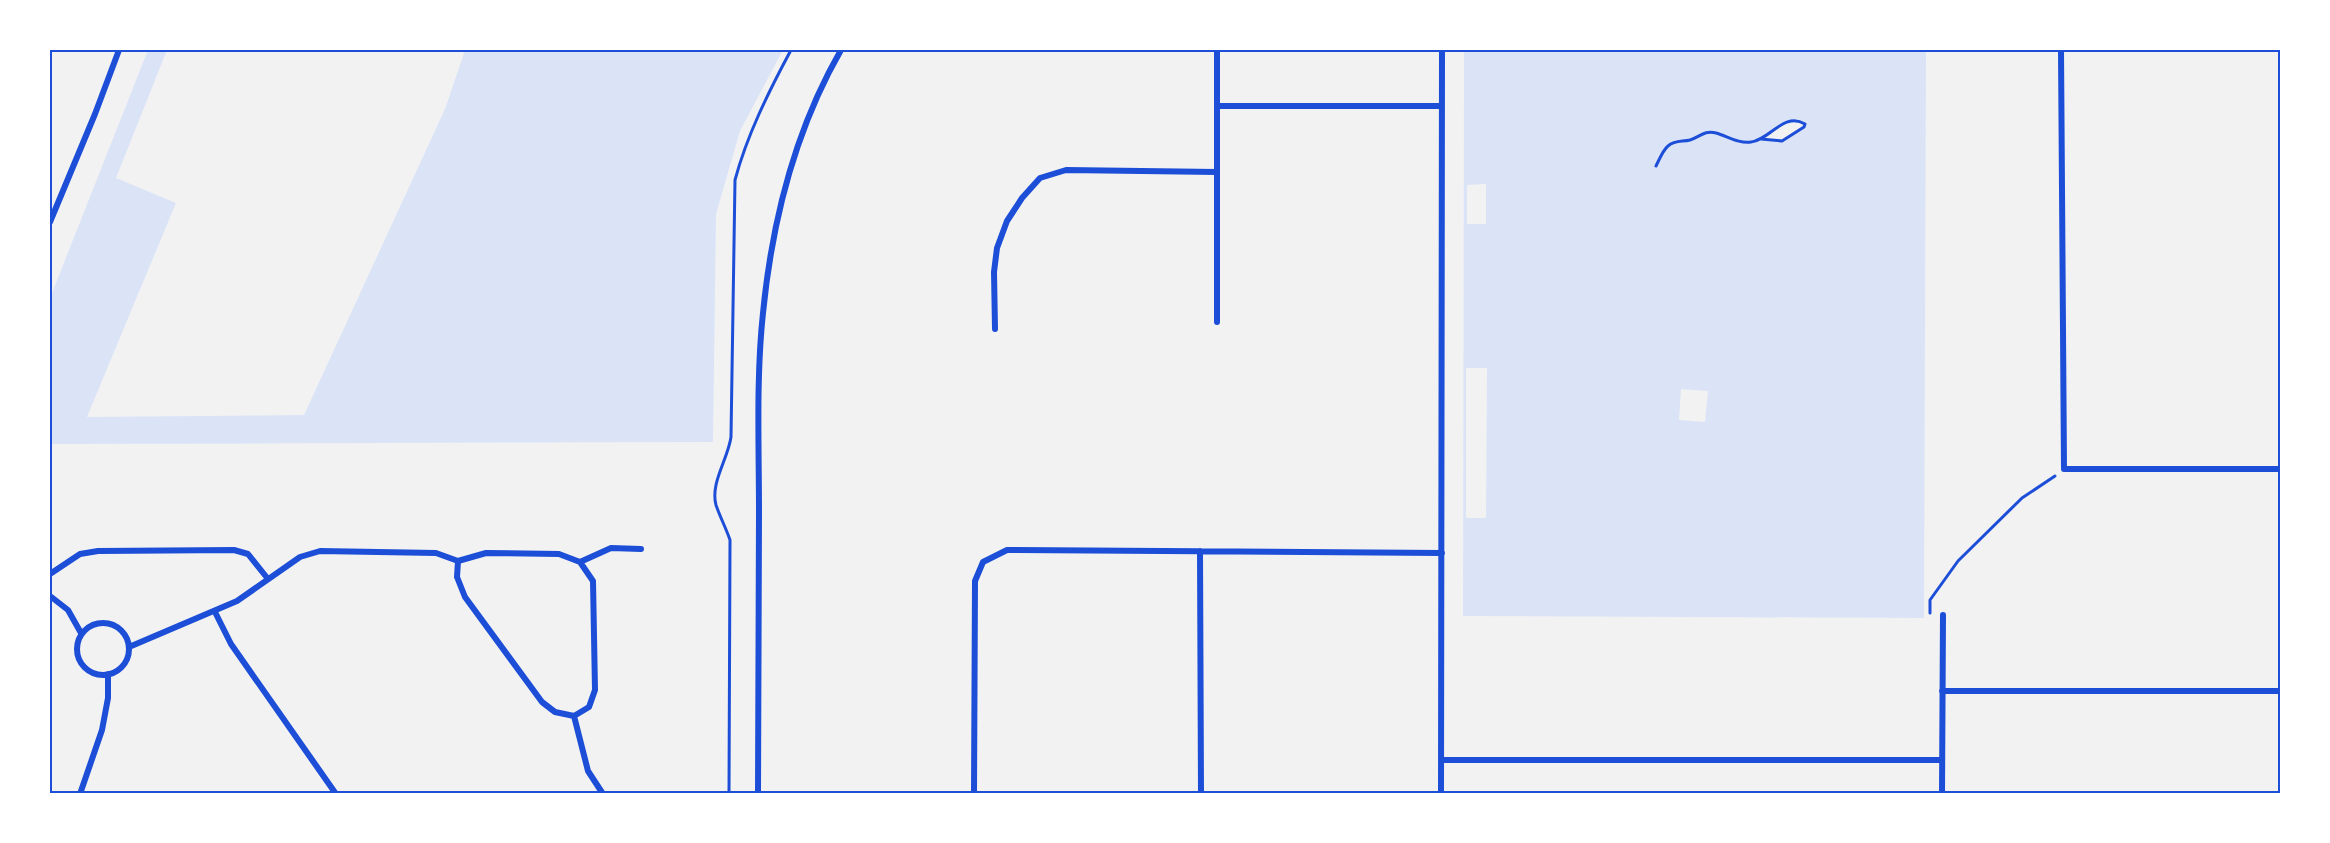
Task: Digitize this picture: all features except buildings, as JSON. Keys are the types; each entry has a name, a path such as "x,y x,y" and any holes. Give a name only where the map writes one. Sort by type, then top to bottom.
{"street":[{"path":"50,222 119,50"},
{"path":"758,794 759,400 762,314 774,233 787,177 816,99 841,50"},
{"path":"1217,50 1217,322"},
{"path":"1441,794 1442,50"},
{"path":"2061,50 2064,470 2280,469"},
{"path":"1217,106 1442,106"},
{"path":"995,329 994,272 997,248 1007,221 1022,198 1040,178 1066,170 1217,172"},
{"path":"580,562 611,548 641,549"},
{"path":"50,574 80,554 98,551 234,550 248,554 268,579"},
{"path":"974,794 975,581 983,562 1007,550 1442,553"},
{"path":"129,647 237,601 300,557 320,551 436,553 458,561 486,553 559,555 580,562 593,581 595,690 589,707 574,716 555,712 542,702 465,597 457,577 458,561"},
{"path":"1200,551 1201,794"},
{"path":"50,596 68,610 81,633"},
{"path":"215,612 231,644 336,794"},
{"path":"1942,794 1943,615"},
{"path":"100,622 110,623 120,628 127,637 129,647 124,665 108,674 98,674 88,670 81,663 77,653 77,643 81,633 89,626 100,622"},
{"path":"80,794 102,730 108,698 108,674"},
{"path":"1942,691 2280,691"},
{"path":"574,716 588,771 603,794"},
{"path":"1441,760 1942,760"}],"path":[{"path":"729,794 730,549 725,523 716,504 716,485 729,452 731,437 735,180 742,155 791,50"},
{"path":"1656,166 1667,147 1675,142 1692,140 1699,134 1707,132 1742,142 1752,142 1761,139 1777,126 1802,121 1806,124 1782,141 1761,139"},
{"path":"1943,615 1930,614 1930,600 1958,561 2022,498 2064,470"}],"shaded area":[{"path":"148,50 167,50 116,178 176,203 87,417 304,415 445,109 465,50 783,50 740,131 716,214 713,442 50,444 50,298"},
{"path":"1464,50 1926,50 1924,618 1463,616","holes":["1802,121 1804,127 1782,141 1762,139 1777,126","1486,184 1486,224 1467,224 1467,185","1466,368 1487,368 1486,518 1466,518","1681,389 1708,391 1705,422 1679,420"]}]}
